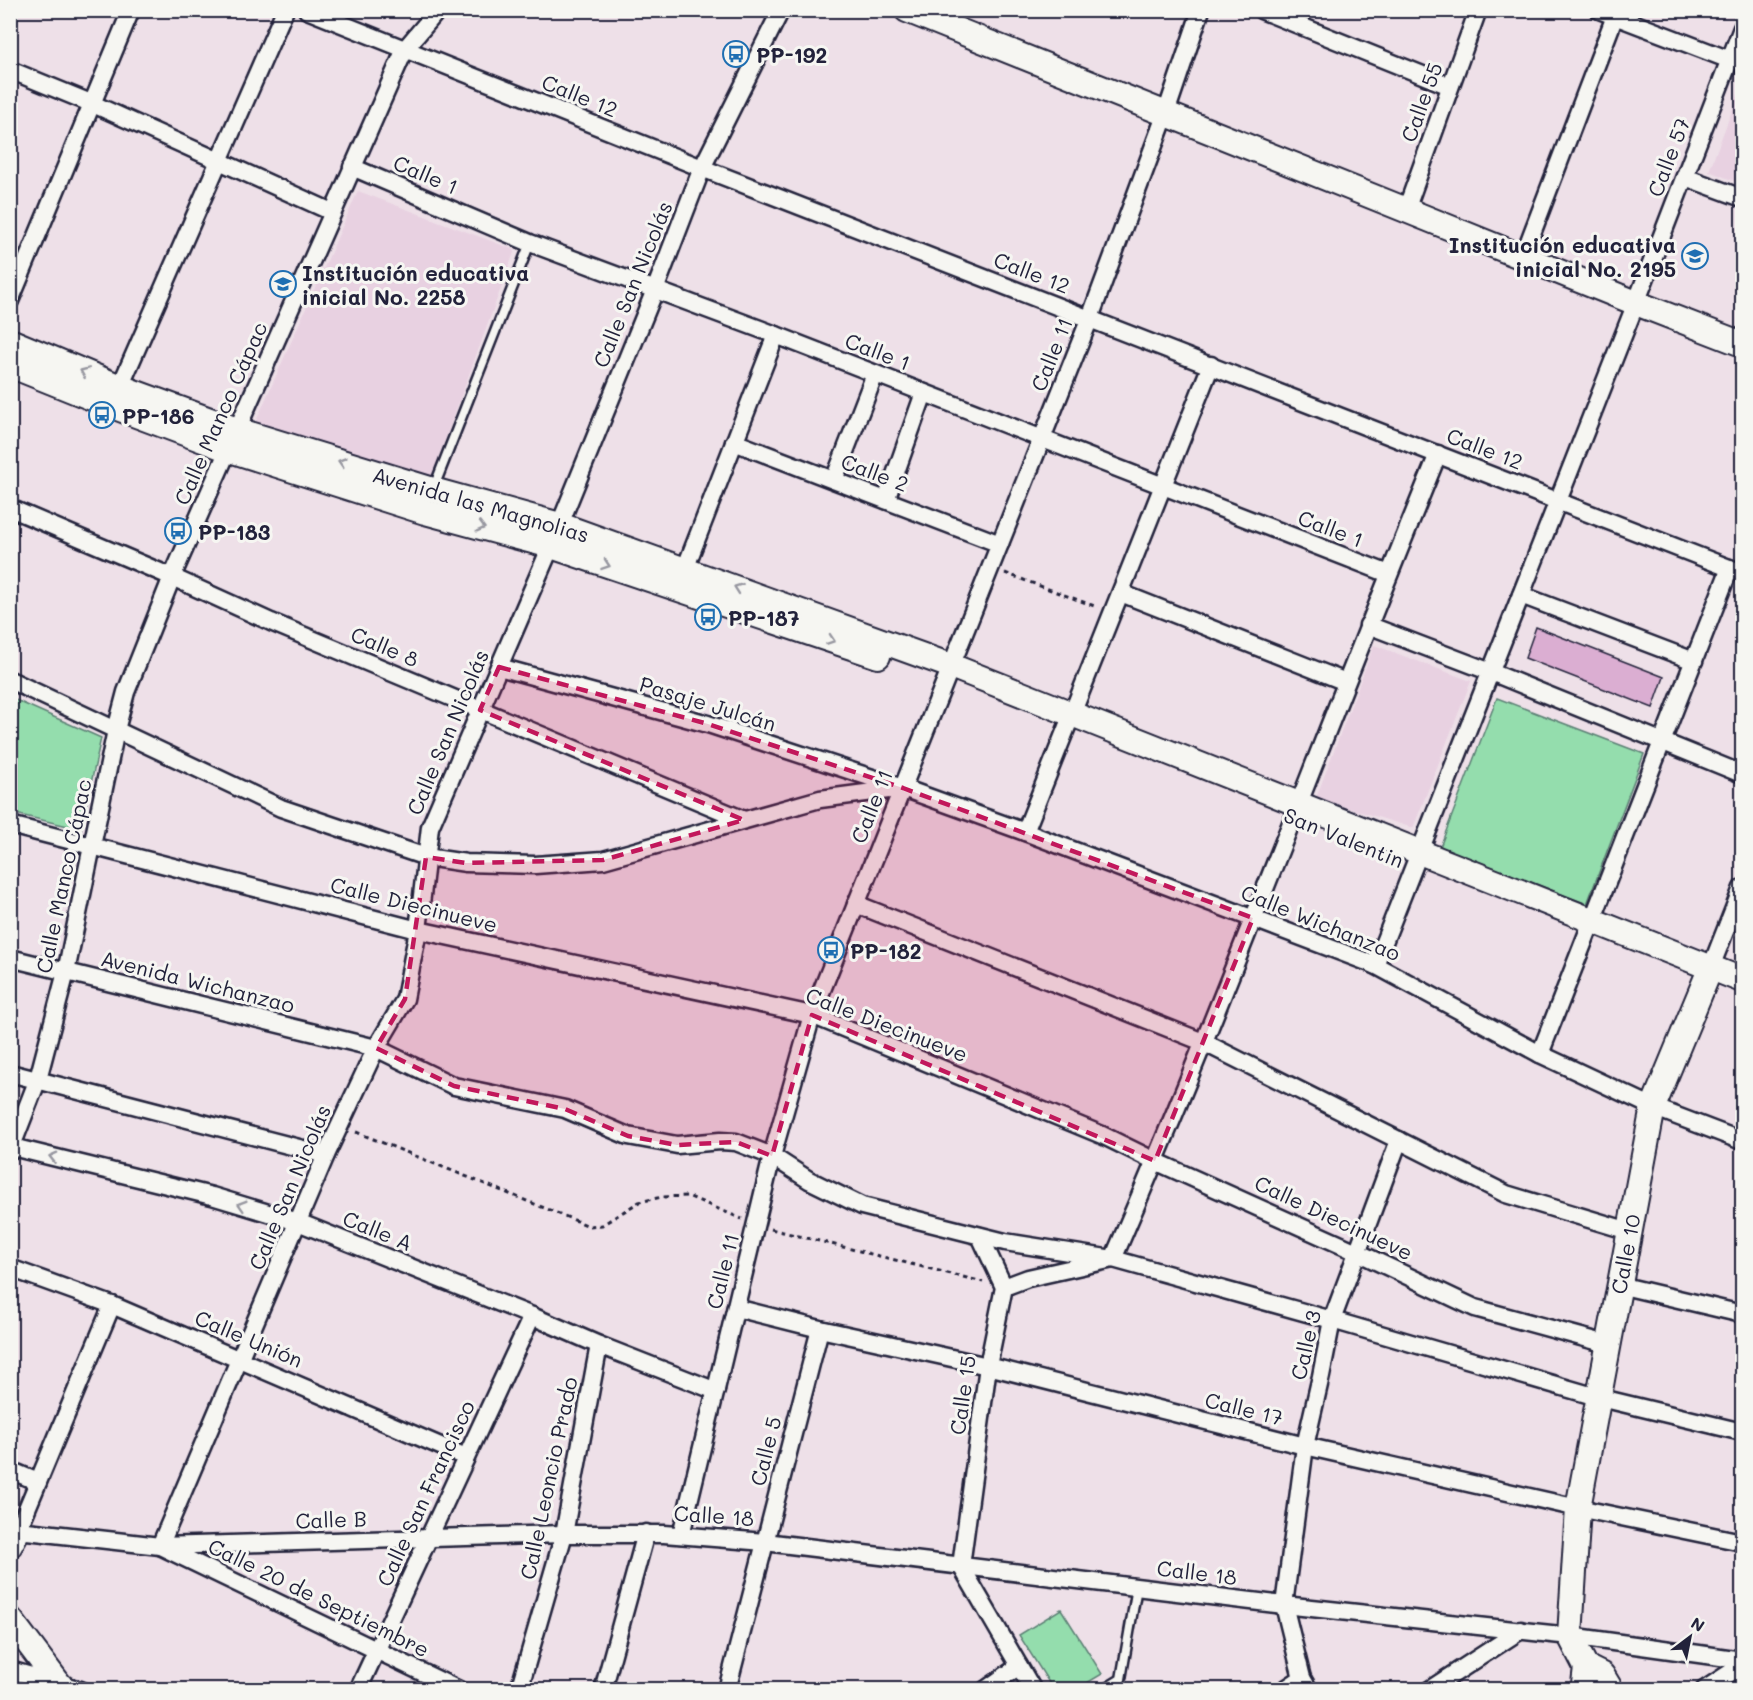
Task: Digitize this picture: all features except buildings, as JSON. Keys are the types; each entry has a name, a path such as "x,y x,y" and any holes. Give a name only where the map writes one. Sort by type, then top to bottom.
{"main road":[{"path":"922,13 1636,303 1743,344"},
{"name":"Avenida las Magnolias","path":"10,341 120,387 232,440 425,512 555,535 685,569 948,673"},
{"name":"Avenida las Magnolias","path":"10,365 112,406 232,440 433,490 948,673"},
{"name":"San Valentin","path":"948,673 1708,975 1743,997"},
{"name":"San Valentin","path":"1708,975 1743,980"},
{"name":"Calle 10","path":"1570,1636 1578,1508 1653,1107 1708,975"},
{"path":"10,1619 68,1688"},
{"path":"1570,1636 1587,1678 1602,1675 1611,1689"}],"street":[{"path":"10,301 131,10"},
{"path":"120,387 285,10"},
{"name":"Calle 12","path":"307,10 702,168 1736,571"},
{"name":"Calle Manco Cápac","path":"11,1149 38,1079 66,972 116,730 126,692 172,577 405,49 438,10"},
{"name":"Calle San Nicolás","path":"160,1546 326,1155 376,1048 405,999 418,930 430,827 555,535 702,168 781,10"},
{"name":"Calle 11","path":"681,1535 772,1156 812,1015 1090,318 1166,113 1201,10"},
{"path":"1260,10 1450,86"},
{"name":"Calle 55","path":"1406,210 1478,10"},
{"path":"1523,257 1607,14 1730,60"},
{"name":"Calle 57","path":"1375,965 1743,28"},
{"path":"10,70 93,104 332,212"},
{"name":"Calle 1","path":"352,167 530,243 776,335 1389,574"},
{"path":"1685,177 1743,198"},
{"path":"685,569 776,335"},
{"path":"1025,832 1211,365"},
{"path":"834,480 874,374"},
{"path":"886,500 924,393"},
{"name":"Calle 2","path":"734,442 1000,544"},
{"path":"980,1236 1004,1287 1028,1278 1113,1259 1155,1161 1438,454"},
{"name":"Calle 8","path":"10,508 271,622 744,820"},
{"path":"1540,1054 1694,661 1736,571"},
{"path":"1120,593 1346,682"},
{"path":"1521,595 1694,661"},
{"path":"1368,625 1743,774"},
{"name":"Pasaje Julcán","path":"499,667 708,724 903,788"},
{"path":"10,680 281,808 426,857 466,862 535,865 603,860 820,799 903,788"},
{"name":"Calle Wichanzao","path":"903,788 1375,965 1540,1054 1653,1107 1743,1141"},
{"name":"Calle Diecinueve","path":"10,825 418,930 812,1015 1102,1135 1475,1308 1607,1344"},
{"name":"Calle 10","path":"1708,975 1743,888"},
{"path":"856,904 1203,1042 1506,1194 1629,1231"},
{"name":"Avenida Wichanzao","path":"10,958 376,1048 454,1086 566,1109 628,1136 677,1145 720,1141 736,1142 772,1156 809,1180 862,1206 1005,1242 1113,1259 1598,1397 1743,1432"},
{"path":"10,1073 326,1155"},
{"name":"Calle 3","path":"1284,1605 1305,1446 1332,1320 1359,1253 1399,1140"},
{"name":"Calle A","path":"11,1149 212,1196 298,1222 716,1391"},
{"name":"Calle Unión","path":"10,1268 112,1305 466,1456"},
{"path":"1619,1285 1743,1314"},
{"name":"Calle 15","path":"961,1566 988,1366 1004,1287"},
{"path":"13,1534 38,1482 112,1305"},
{"name":"Calle 17","path":"736,1308 988,1366 1305,1446 1578,1508 1743,1542"},
{"name":"Calle San Francisco","path":"358,1689 532,1316"},
{"name":"Calle 5","path":"728,1689 820,1329"},
{"name":"Calle Leoncio Prado","path":"519,1689 564,1534 599,1345"},
{"path":"10,1470 38,1482"},
{"path":"603,1689 646,1533"},
{"name":"Calle 18","path":"646,1533 765,1542 1284,1605 1521,1630 1743,1660"},
{"name":"Calle B","path":"13,1534 160,1546 646,1533"},
{"name":"Calle 20 de Septiembre","path":"160,1546 459,1689"},
{"path":"961,1566 1034,1689"},
{"path":"1284,1605 1305,1684 1284,1689"},
{"path":"1429,1689 1521,1630"},
{"path":"1704,1689 1743,1665"},
{"path":"985,1689 1019,1666"},
{"path":"10,1670 68,1688"}],"lane":[{"path":"433,490 530,243"},
{"path":"1103,1689 1121,1679 1137,1587"}],"path":[{"path":"990,568 1113,613"},
{"path":"340,1125 589,1226 602,1225 639,1202 662,1197 688,1196 756,1225 1004,1287"}],"highlighted area":[{"path":"499,667 708,724 903,788 1253,918 1155,1161 812,1015 772,1156 736,1142 677,1145 628,1136 565,1109 454,1086 376,1048 405,999 426,857 466,863 603,860 744,820 480,710"}],"shaded area":[{"path":"1742,84 1742,184 1709,171"},
{"path":"358,191 515,250 431,478 253,428"},
{"path":"1374,645 1471,681 1413,828 1316,798"}],"green space":[{"path":"11,698 101,738 81,829 11,813"},
{"path":"1497,698 1644,754 1587,904 1440,847"},
{"path":"1061,1609 1102,1674 1077,1689 1053,1689 1019,1635"}],"place":[{"name":"PP-192","path":"736,54"},
{"name":"Institución educativa inicial No. 2195","path":"1695,256"},
{"name":"Institución educativa inicial No. 2258","path":"283,284"},
{"name":"PP-186","path":"102,415"},
{"name":"PP-183","path":"178,531"},
{"name":"PP-187","path":"708,617"},
{"name":"PP-182","path":"831,950"}]}
